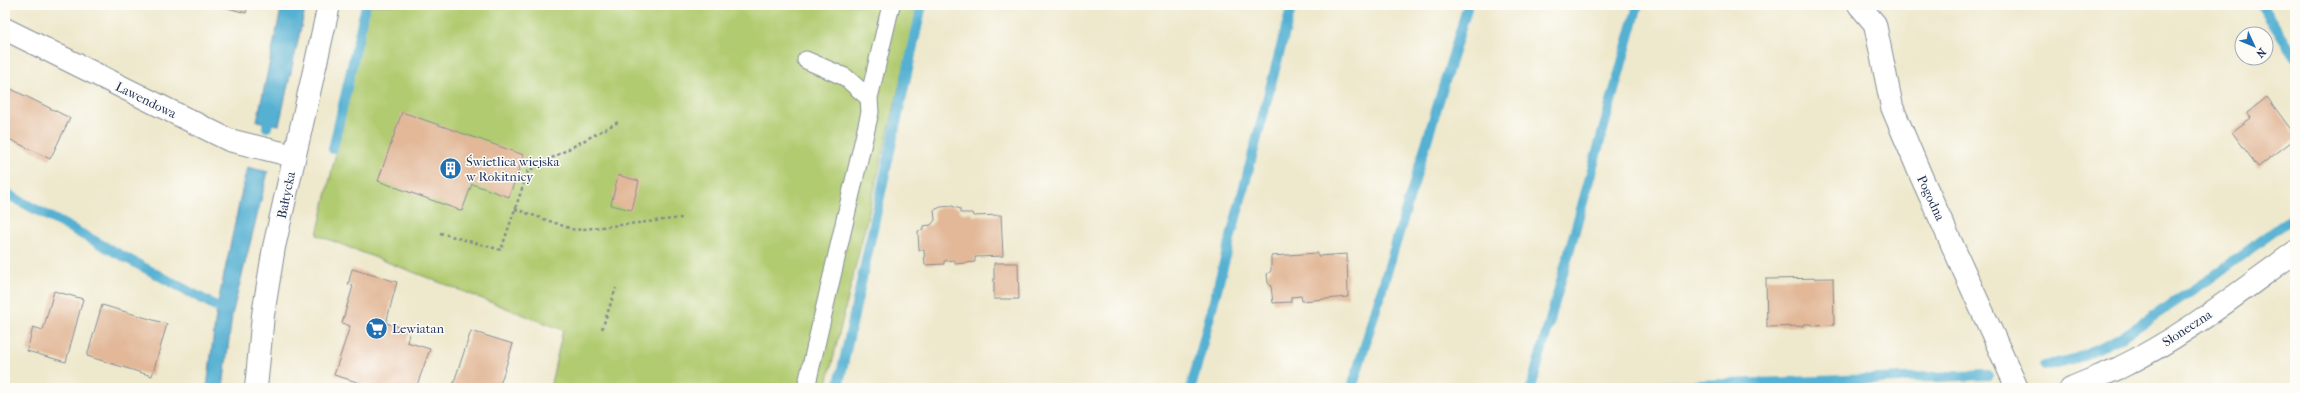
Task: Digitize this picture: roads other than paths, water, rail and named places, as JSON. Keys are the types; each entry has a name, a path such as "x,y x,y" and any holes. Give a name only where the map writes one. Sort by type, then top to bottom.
{"street":[{"name":"Bałtycka","path":"256,388 263,315 274,247 329,5"},
{"name":"Pogodna","path":"1859,5 1875,24 1892,107 1921,176 2016,380 2017,388"},
{"name":"Lawendowa","path":"5,29 229,140 294,156"},
{"name":"Słoneczna","path":"2071,388 2119,368 2158,347 2206,316 2295,252"}],"lane":[{"path":"806,388 870,112 869,98 891,5"},
{"path":"806,60 846,77 869,98"}],"water":[{"path":"282,5 306,5 279,125 257,121"},
{"path":"247,167 268,172 232,315 223,388 207,388 217,307"}],"waterway":[{"path":"333,149 366,5"},
{"path":"838,388 922,5"},
{"path":"1191,388 1292,5"},
{"path":"1352,388 1468,5"},
{"path":"1531,388 1638,5"},
{"path":"2261,5 2295,57"},
{"path":"267,127 271,110"},
{"path":"5,193 227,312"},
{"path":"2045,366 2077,358 2122,337 2208,280 2295,216"},
{"path":"1614,388 1988,375"}],"place":[{"name":"Świetlica wiejska w Rokitnicy","path":"451,168"},
{"name":"Lewiatan","path":"376,328"}]}
